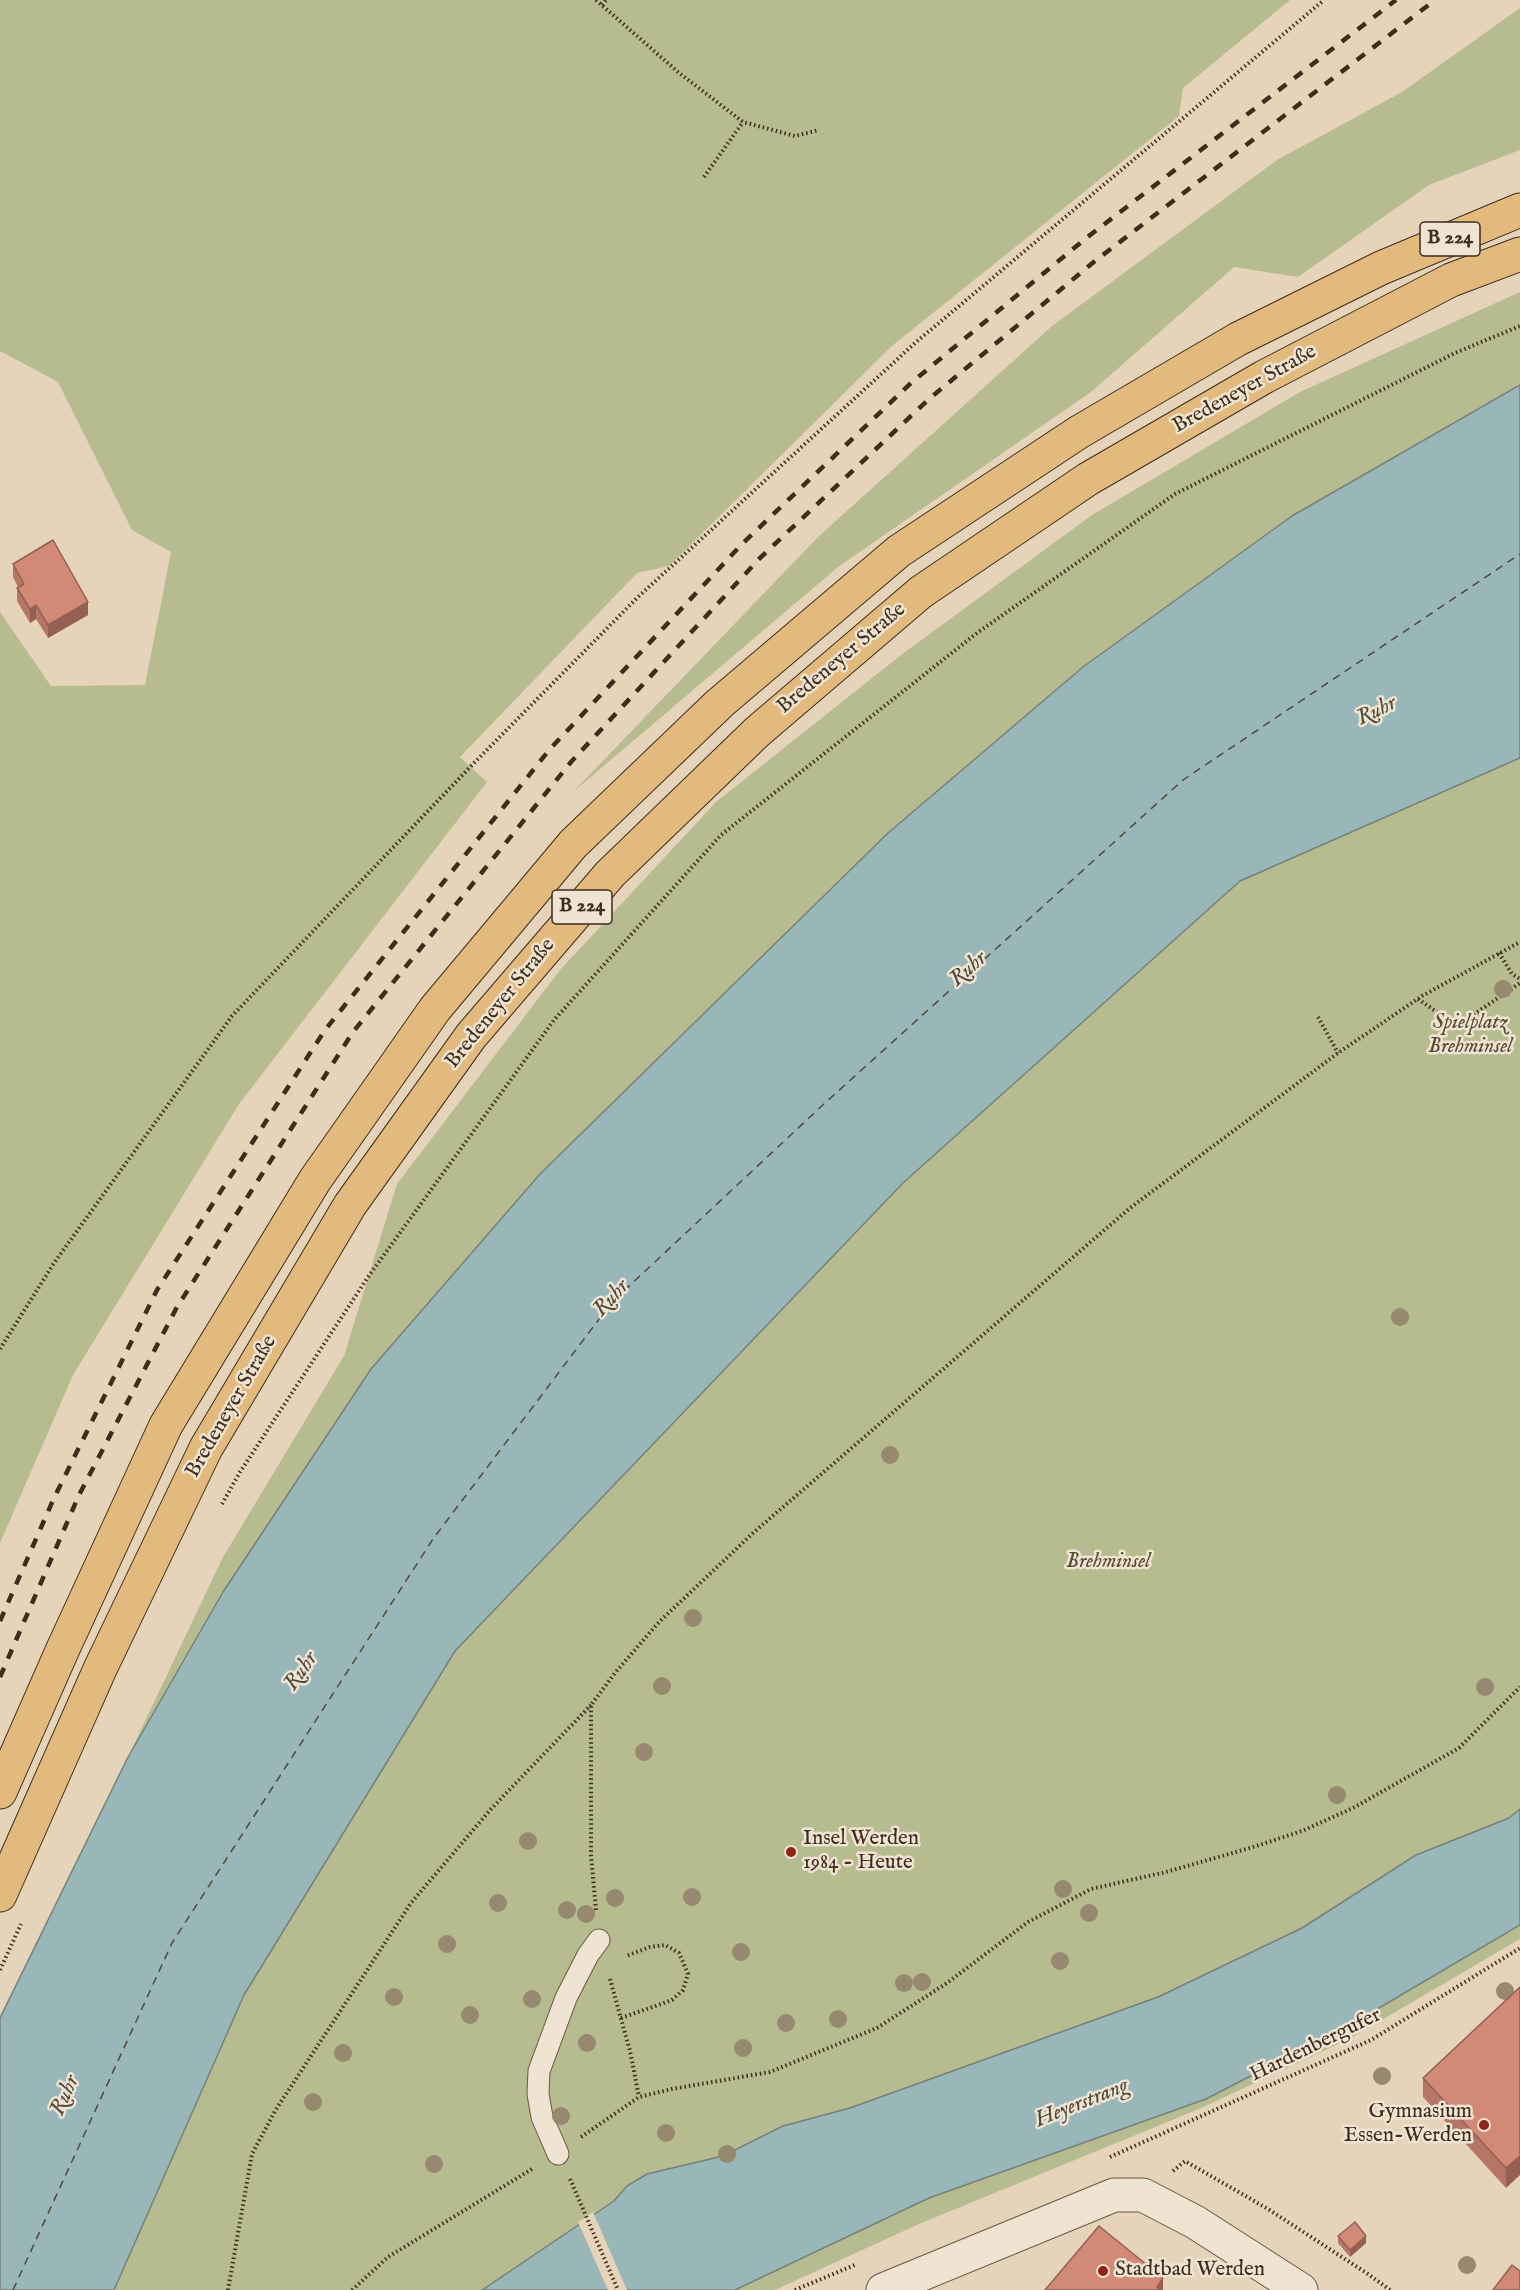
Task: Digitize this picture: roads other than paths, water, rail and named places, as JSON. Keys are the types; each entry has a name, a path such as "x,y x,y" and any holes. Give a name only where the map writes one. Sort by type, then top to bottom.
{"main road":[{"name":"B 224","path":"0,1792 71,1630 166,1425 315,1180 435,1009 573,844 720,703 899,551 1079,432 1238,339 1381,268 1520,210"},
{"name":"Bredeneyer Straße","path":"0,1895 100,1669 200,1458 344,1215 471,1036 610,874 757,732 921,592 1088,479 1264,377 1451,280 1520,254"}],"street":[{"path":"883,2290 1114,2195 1143,2195 1195,2222 1301,2290"}],"lane":[{"path":"558,2154 542,2117 538,2094 539,2071 566,1998 598,1940"}],"water":[{"name":"Ruhr","path":"1520,385 1520,758 1240,881 903,1183 455,1651 244,1995 114,2290 0,2290 0,2018 127,1759 223,1592 371,1369 540,1174 888,833 1083,667 1292,516"},
{"name":"Heyerstrang","path":"1520,1809 1520,1925 1357,2021 1206,2099 929,2198 735,2290 482,2290 614,2201 627,2186 647,2174 723,2156 783,2126 850,2108 1158,1997 1302,1928 1416,1855 1509,1818"}],"railway":[{"path":"0,1621 54,1498 157,1290 325,1030 550,749 743,543 911,383 1085,239 1396,0"},
{"path":"0,1677 79,1495 177,1307 353,1032 571,762 760,558 929,399 1095,261 1435,0"}],"place":[{"name":"Insel Werden 1984 - Heute","path":"791,1852"},
{"name":"Gymnasium Essen-Werden","path":"1484,2125"},
{"name":"Stadtbad Werden","path":"1103,2271"}],"park label":[{"name":"Spielplatz Brehminsel","path":"1470,1036"},
{"name":"Brehminsel","path":"1108,1563"}]}
